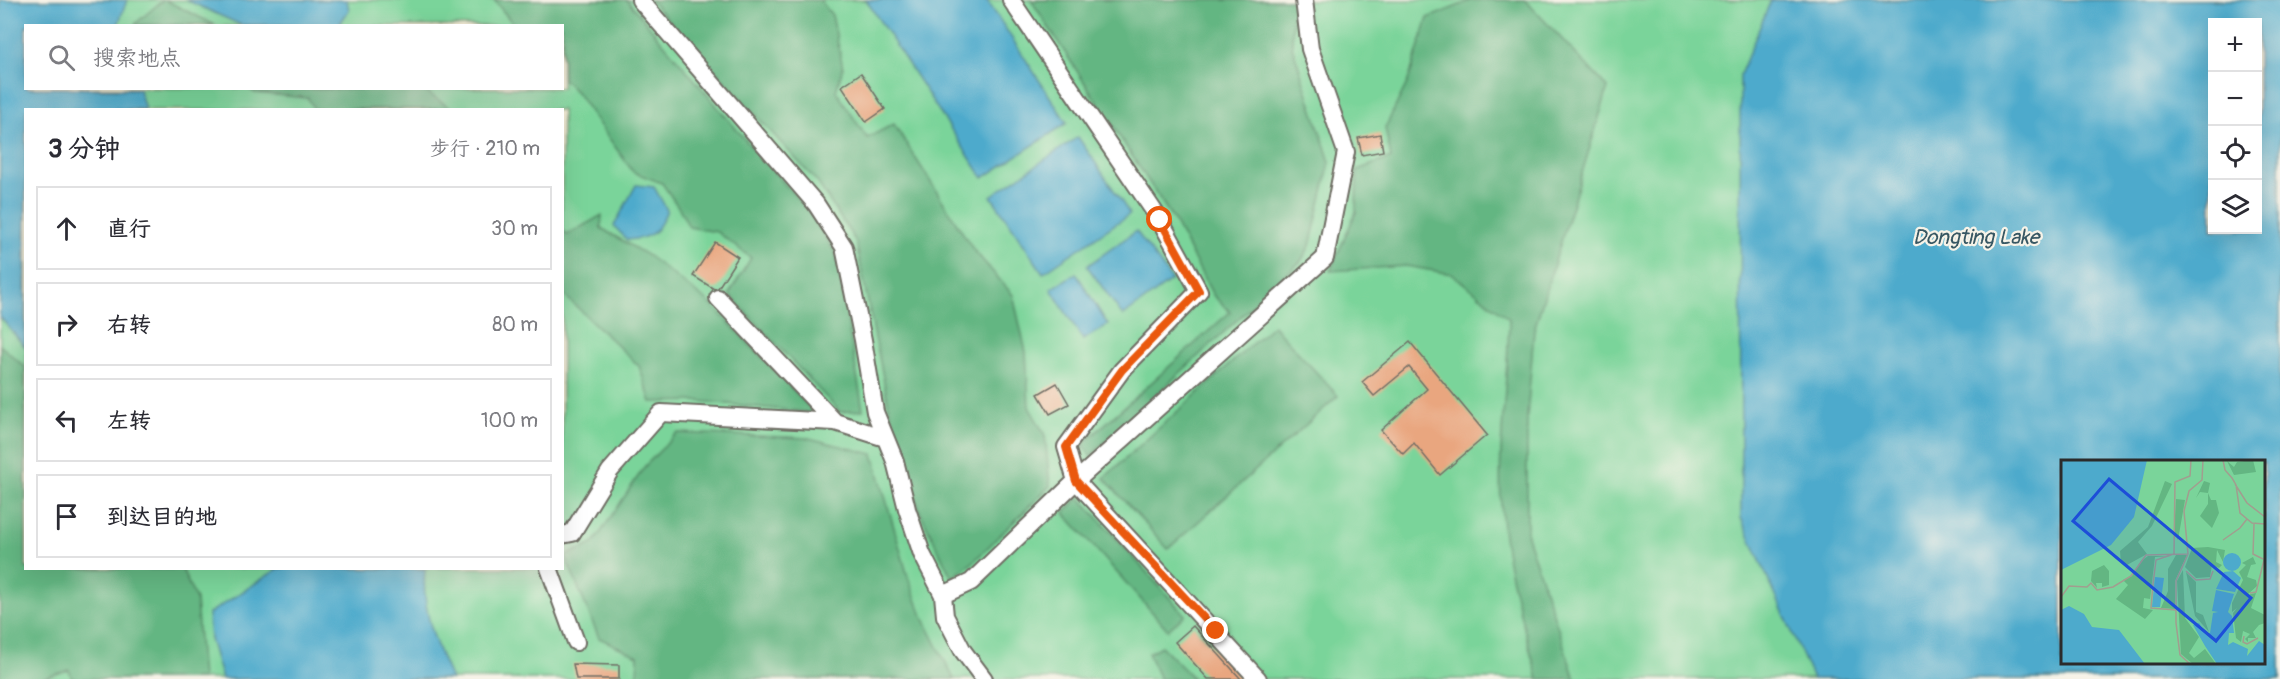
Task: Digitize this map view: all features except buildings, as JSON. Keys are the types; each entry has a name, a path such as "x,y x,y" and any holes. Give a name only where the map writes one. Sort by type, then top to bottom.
{"street":[{"path":"640,0 816,204 844,248 875,412 895,461 906,509 922,554 944,595 945,616 963,651 984,679"},
{"path":"1011,0 1160,220 1199,291 1122,370 1066,447 1076,481 1258,679"},
{"path":"944,595 971,582 1076,481 1324,258 1346,152 1310,49 1304,0"},
{"path":"718,298 835,422"},
{"path":"564,535 572,533 610,471 661,413 835,422 885,438"},
{"path":"550,570 576,642"}],"green space":[{"path":"0,0 2280,0 2280,679 0,679"},
{"path":"165,0 213,24 135,24"},
{"path":"494,0 627,0 754,150 809,211 836,254 863,410 840,412 729,294 751,258 717,232 689,227 662,183 633,172 576,92 564,80 564,24 513,24"},
{"path":"650,0 820,0 832,15 843,68 836,91 867,138 894,124 973,249 1013,295 1026,352 1029,407 1045,435 1050,486 973,562 952,578 920,512 891,417 856,242 818,183"},
{"path":"1031,0 1293,0 1292,46 1330,162 1310,246 1301,261 1090,456 1083,444 1230,312 1213,295 1173,219"},
{"path":"1472,0 1525,0 1608,88 1534,330 1527,417 1527,536 1575,679 1538,679 1507,558 1502,517 1500,468 1509,319 1452,274 1406,266 1330,271 1356,212 1357,170 1391,158 1385,128 1408,81 1428,18"},
{"path":"250,90 424,90 450,108 313,108 308,98 255,93"},
{"path":"602,215 601,228 647,255 711,304 815,413 699,401 651,402 639,366 564,295 564,231 567,235"},
{"path":"1273,325 1338,396 1168,549 1104,478"},
{"path":"0,345 24,366 24,570 182,570 196,600 202,679 72,679 69,670 40,679 0,679"},
{"path":"677,433 809,438 873,454 908,577 921,613 954,679 637,679 638,656 599,638 565,556 593,544 645,466"},
{"path":"1079,497 1185,615 1168,630 1064,513"},
{"path":"1161,646 1194,679 1160,679 1148,653"}],"water":[{"path":"0,0 127,0 118,24 24,24 24,90 139,90 145,108 24,108 24,346 0,317"},
{"path":"186,0 347,0 349,10 340,24 239,24"},
{"path":"866,0 987,0 1067,123 983,178"},
{"name":"Dongting Lake","path":"1771,0 2280,0 2280,679 1813,679 1741,518 1740,75"},
{"path":"1078,137 1130,214 1043,273 991,196"},
{"path":"636,185 654,187 667,210 653,233 643,238 627,240 614,226"},
{"path":"1136,231 1172,280 1123,316 1087,266"},
{"path":"1076,273 1108,325 1083,340 1051,289"},
{"path":"276,570 425,570 425,597 430,625 451,679 222,679 210,639 208,614"}],"route":[{"path":"1160,220 1199,291 1122,370 1066,447 1076,481 1216,631"}]}
